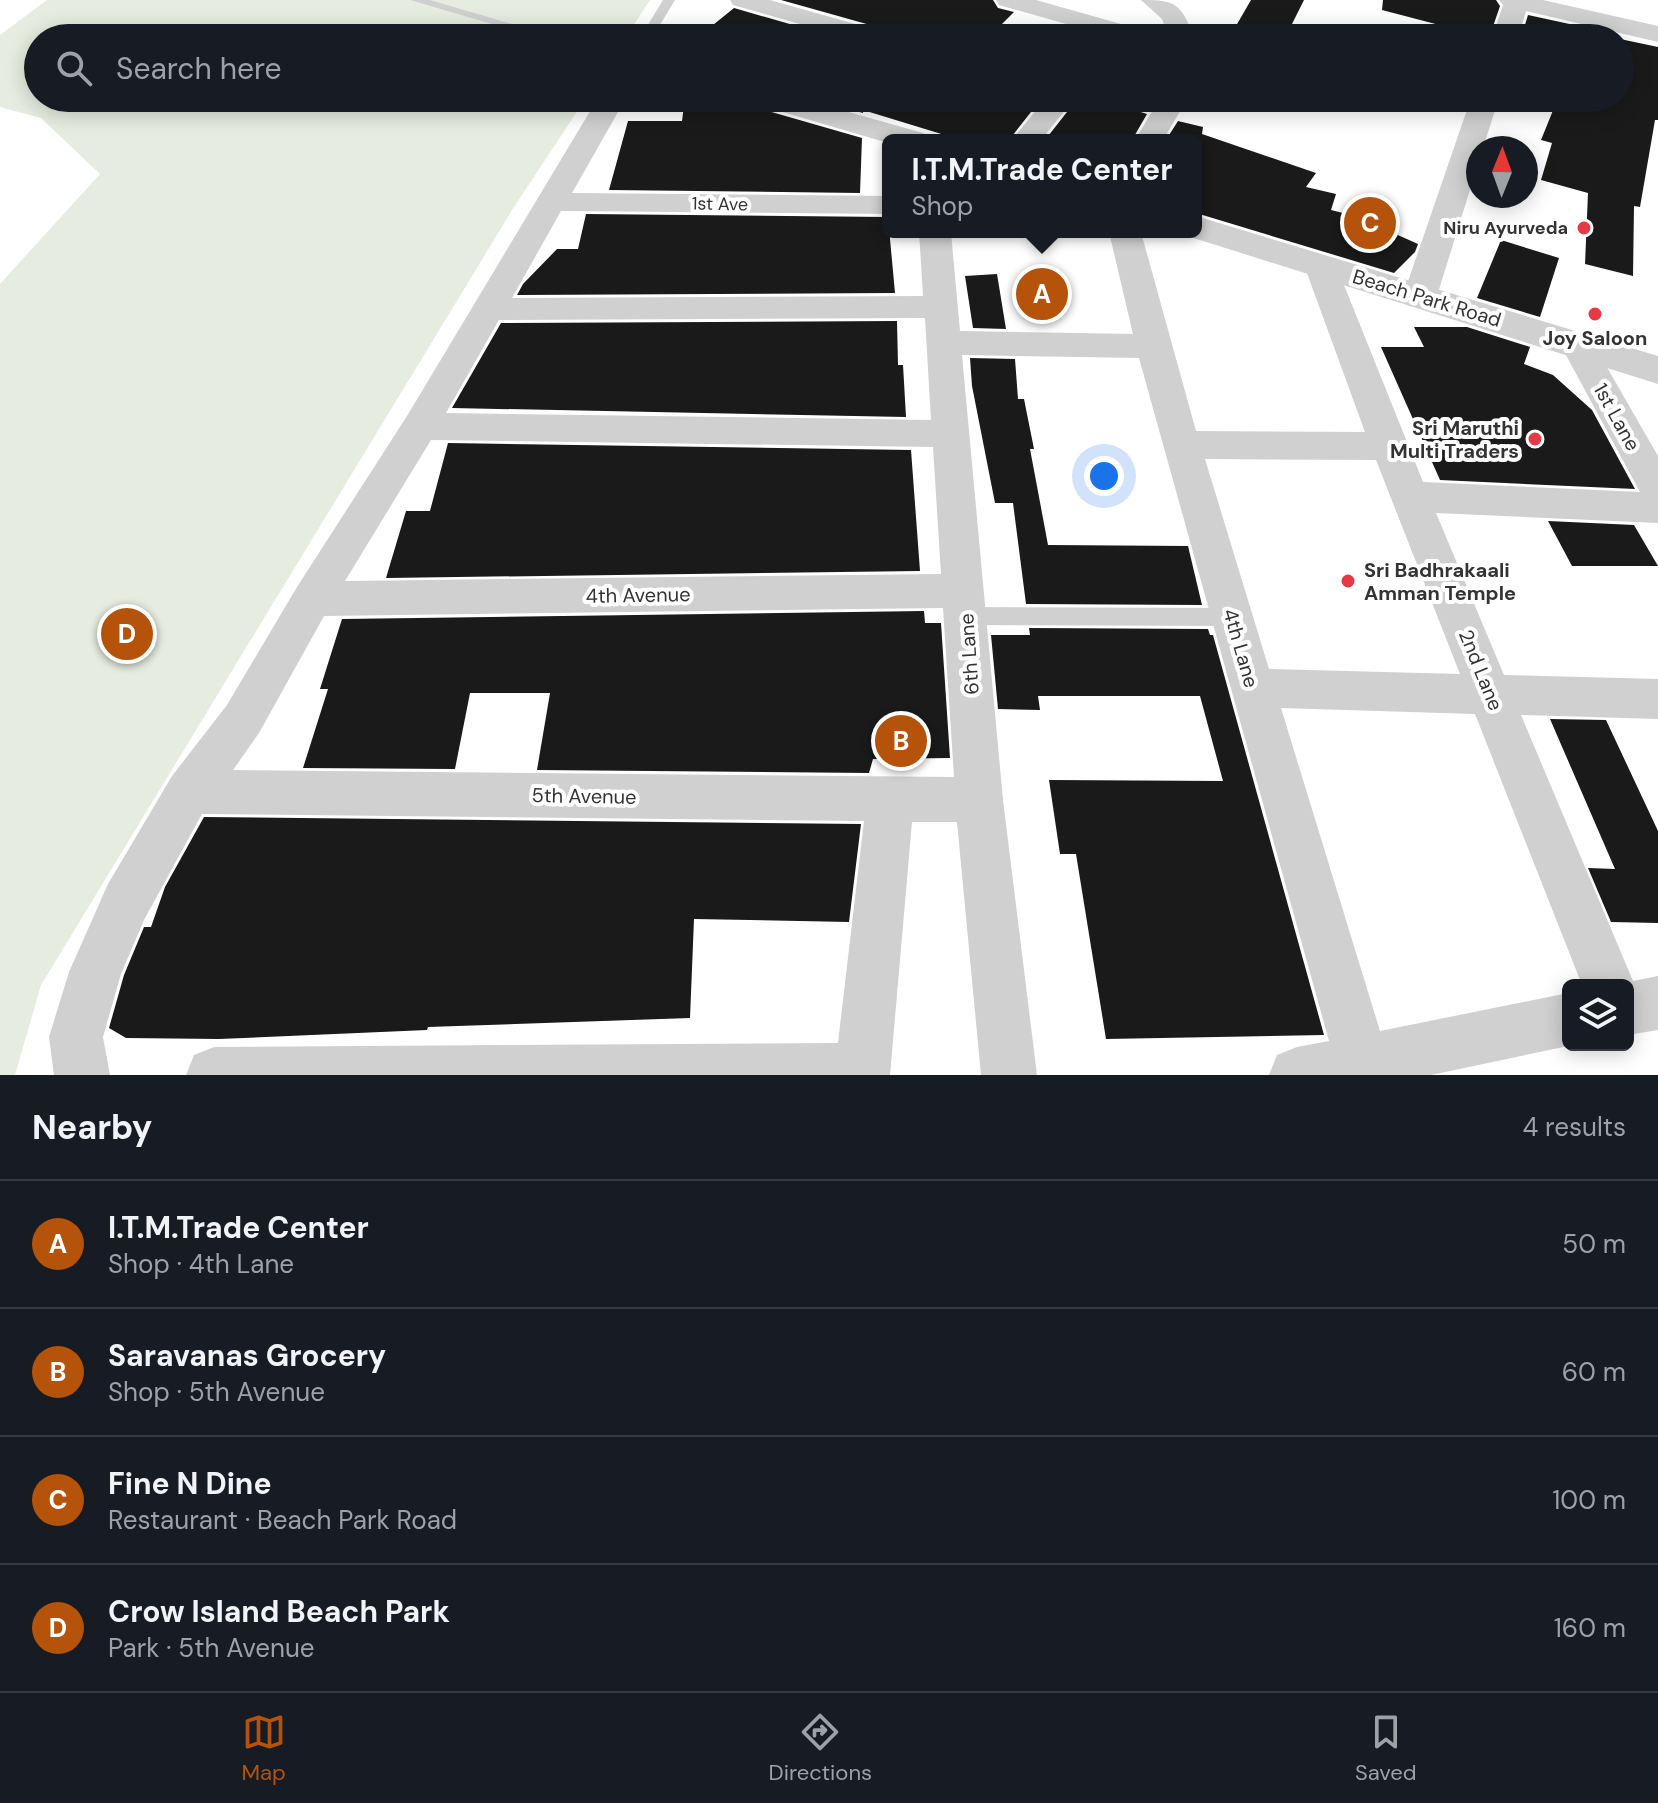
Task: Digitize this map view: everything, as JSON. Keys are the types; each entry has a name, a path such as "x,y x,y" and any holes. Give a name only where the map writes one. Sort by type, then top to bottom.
{"street":[{"path":"742,0 828,24"},
{"path":"1008,0 1081,24"},
{"path":"1115,24 1135,0"},
{"path":"1153,0 1173,16 1176,24"},
{"path":"1508,24 1514,1 1614,24"},
{"path":"1634,28 1658,34"},
{"path":"82,1075 76,1037 95,972 126,902 189,792 243,719 312,599 420,426 604,112"},
{"path":"815,112 891,134"},
{"path":"1031,134 1049,112"},
{"path":"1153,134 1166,112"},
{"path":"1420,296 1480,112"},
{"name":"1st Ave","path":"551,202 882,205"},
{"name":"Beach Park Road","path":"1202,229 1658,370"},
{"name":"6th Lane","path":"935,238 979,800 1009,1075"},
{"name":"4th Lane","path":"1126,238 1153,346 1362,1062"},
{"name":"2nd Lane","path":"1320,265 1389,446 1606,979"},
{"path":"487,309 942,325 1153,346"},
{"name":"1st Lane","path":"1577,344 1658,490"},
{"path":"420,426 951,434"},
{"path":"1182,445 1389,446"},
{"path":"1411,497 1658,508"},
{"name":"4th Avenue","path":"312,599 966,604"},
{"path":"1252,688 1658,699"},
{"name":"5th Avenue","path":"189,792 979,800"},
{"path":"214,1075 862,1072 890,799"},
{"path":"1634,1007 1658,1003"},
{"path":"1297,1075 1562,1021"}],"lane":[{"path":"416,0 503,24"},
{"path":"654,24 669,0"},
{"path":"966,604 1232,617"}],"shaded area":[{"path":"47,0 650,0 634,24 24,24 24,112 577,112 514,207 41,985 15,1075 0,1075 0,284 100,174 41,118 0,107 0,35"}],"building":[{"path":"781,0 993,0 998,8 1014,12 1002,24 867,24"},
{"path":"1251,0 1304,0 1292,24 1237,24"},
{"path":"1383,0 1496,0 1500,6 1494,24 1436,24 1382,10"},
{"path":"734,8 789,24 714,24"},
{"path":"1528,15 1569,24 1525,24"},
{"path":"1634,42 1658,47 1658,120 1655,120 1640,207 1634,206 1633,276 1585,264 1588,193 1541,180 1552,143 1541,140 1552,112 1634,112"},
{"path":"683,112 771,112 862,138 860,193 609,190 628,121 682,121"},
{"path":"870,112 1031,112 1014,134 941,134"},
{"path":"1067,112 1147,114 1135,134 1050,134"},
{"path":"1178,121 1203,127 1202,134 1170,134"},
{"path":"1202,134 1316,173 1306,187 1336,194 1331,210 1355,216 1418,244 1415,252 1394,273 1202,215"},
{"path":"586,214 882,217 882,238 890,238 895,293 517,295 523,284 557,249 578,249"},
{"path":"1501,240 1559,258 1540,317 1477,298"},
{"path":"997,274 1006,329 973,328 965,276"},
{"path":"897,321 898,365 903,365 906,417 452,408 501,323"},
{"path":"1414,327 1467,327 1530,347 1524,364 1553,375 1592,410 1635,489 1440,480 1381,347 1424,347"},
{"path":"970,358 1015,359 1018,399 1024,399 1048,545 1188,546 1202,605 1026,604 1013,503 995,503 972,386"},
{"path":"448,443 911,450 920,571 386,578 406,511 430,511"},
{"path":"1548,521 1634,525 1658,566 1572,566"},
{"path":"924,611 925,623 941,623 950,758 873,759 869,773 537,770 550,693 470,693 455,769 303,768 328,689 320,689 342,619"},
{"path":"1029,628 1208,629 1213,635 1324,1035 1106,1039 1076,854 1060,854 1049,780 1223,781 1200,696 1038,696 1040,710 998,709 991,635 1030,635"},
{"path":"1550,719 1606,720 1658,831 1658,923 1611,922 1588,868 1615,869"},
{"path":"204,817 861,824 849,922 694,919 690,1018 428,1027 427,1030 219,1039 126,1038 109,1028 124,975 144,927 151,927 165,887"}],"place":[{"name":"Fine N Dine","path":"1370,223"},
{"name":"Niru Ayurveda","path":"1584,228"},
{"name":"I.T.M.Trade Center","path":"1042,294"},
{"name":"Joy Saloon","path":"1595,314"},
{"name":"Sri Maruthi Multi Traders","path":"1535,439"},
{"name":"Sri Badhrakaali Amman Temple","path":"1348,581"},
{"name":"Crow Island Beach Park","path":"127,634"},
{"name":"Saravanas Grocery","path":"901,741"}]}
